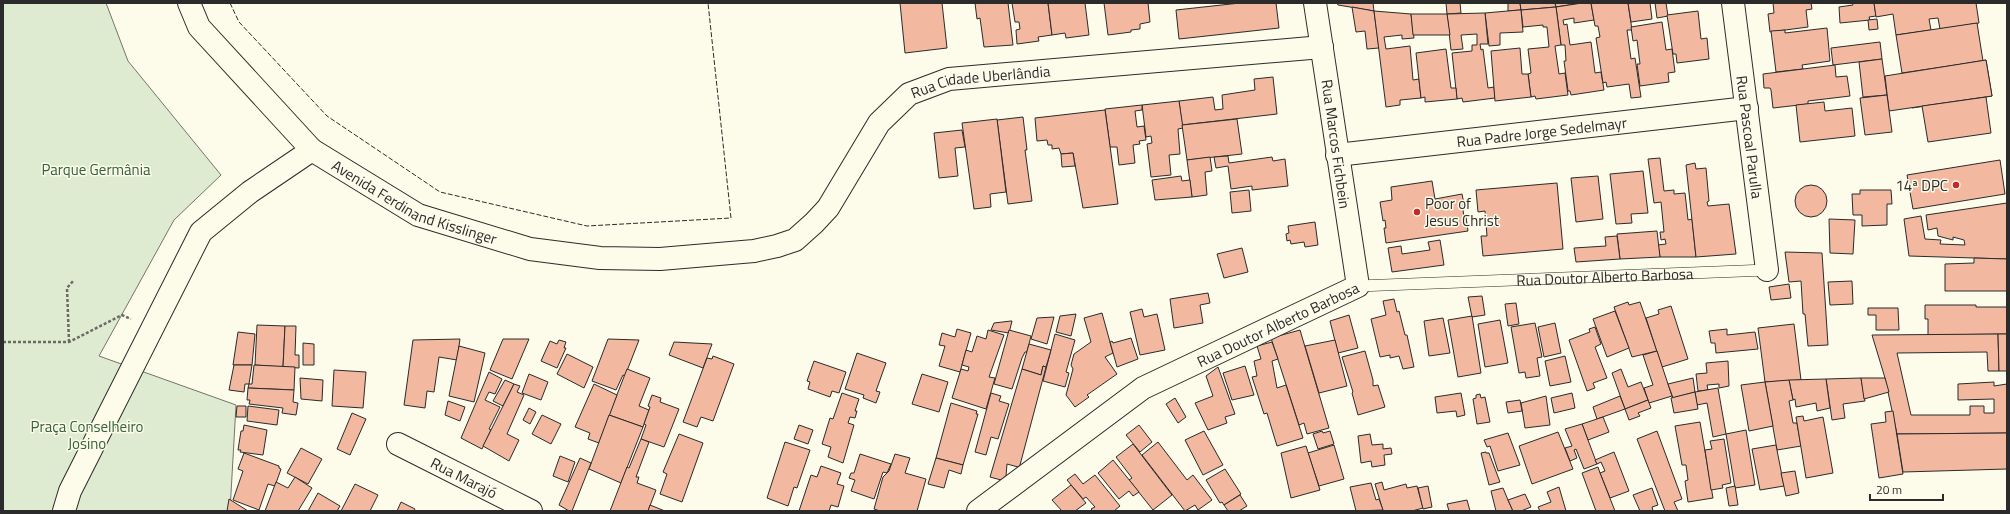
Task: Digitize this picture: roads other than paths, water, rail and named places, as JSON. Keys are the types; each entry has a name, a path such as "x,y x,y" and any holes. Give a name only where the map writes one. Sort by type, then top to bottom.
{"street":[{"name":"Avenida Ferdinand Kisslinger","path":"189,3 199,27 312,150 418,215 530,249 600,258 660,259 714,255"},
{"name":"Rua Marcos Fichbein","path":"1315,3 1358,286"},
{"name":"Rua Pascoal Parulla","path":"1734,3 1767,270"},
{"name":"Rua Cidade Uberlândia","path":"714,255 754,251 795,240 828,208 880,123 909,94 949,79 1322,47"},
{"name":"Rua Padre Jorge Sedelmayr","path":"1337,155 1747,108"},
{"path":"64,511 70,491 201,232 250,192 312,150"},
{"name":"Rua Doutor Alberto Barbosa","path":"978,511 1143,388 1358,286"},
{"name":"Rua Marajó","path":"398,444 531,511"}],"lane":[{"name":"Rua Doutor Alberto Barbosa","path":"1358,286 1767,270"}],"place":[{"name":"14ª DPC","path":"1956,185"},
{"name":"Poor of Jesus Christ","path":"1417,212"}],"park label":[{"name":"Parque Germânia","path":"96,169"},
{"name":"Praça Conselheiro Josino","path":"87,434"}]}
